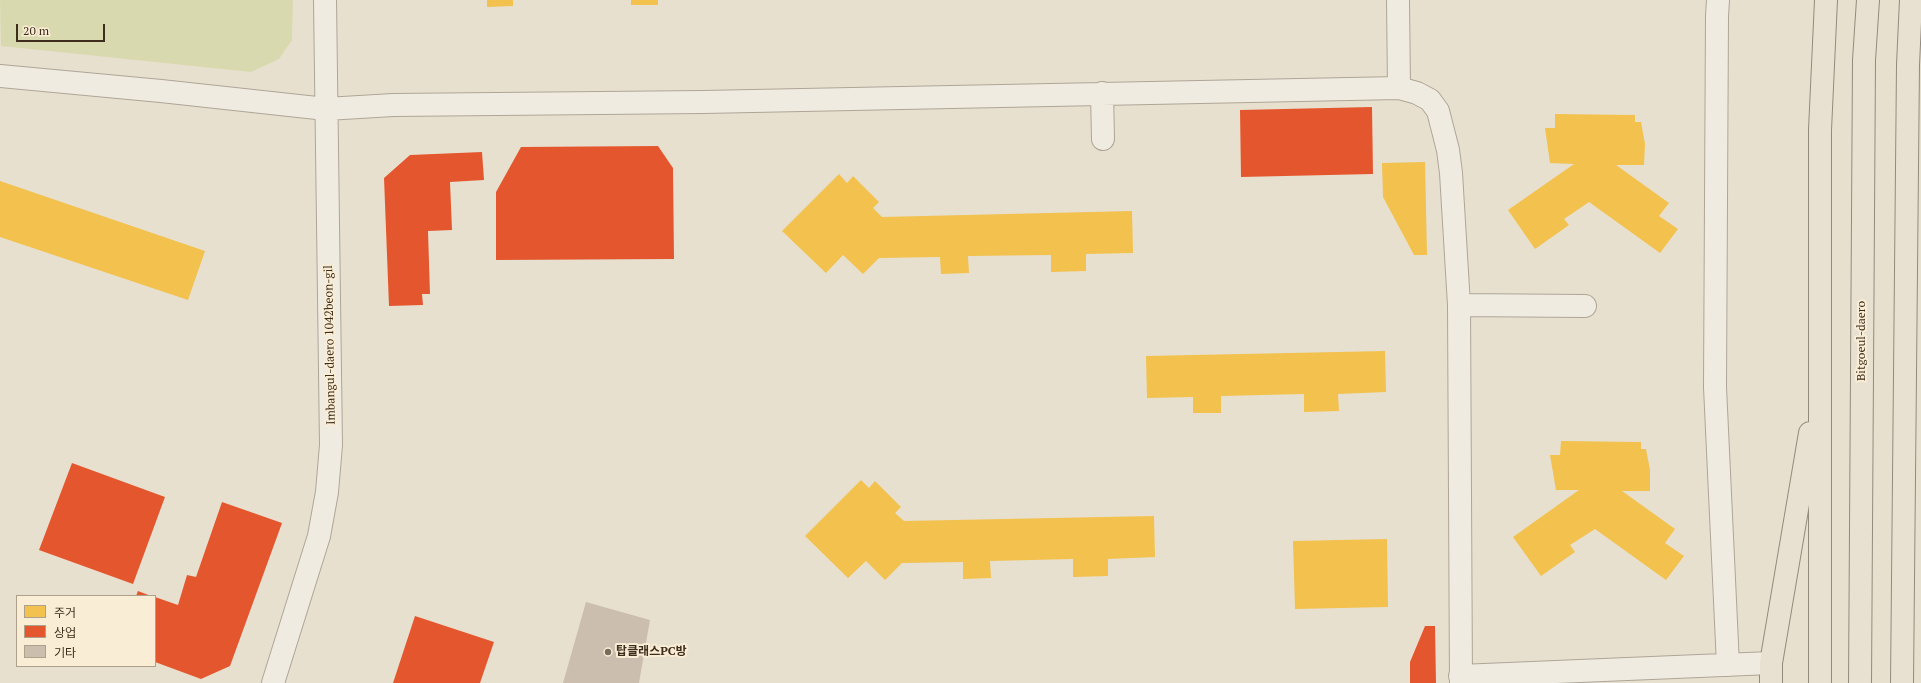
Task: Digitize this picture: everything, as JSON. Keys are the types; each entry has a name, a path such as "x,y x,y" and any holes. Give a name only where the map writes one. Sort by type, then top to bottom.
{"main road":[{"path":"1820,683 1820,130 1826,0"},
{"name":"Bitgoeul-daero","path":"1860,683 1864,60 1868,0"},
{"path":"1902,683 1908,65 1911,0"},
{"path":"1771,673 1820,371"}],"street":[{"name":"Imbangul-daero 1042beon-gil","path":"273,683 319,536 327,492 331,445 325,0"},
{"path":"1398,0 1399,88"},
{"path":"1718,0 1716,387 1728,665"},
{"path":"0,76 161,91 326,109 393,105 710,102 1399,88 1417,93 1430,100 1438,111 1448,150 1451,173 1459,305 1460,679 1728,665 1771,673"},
{"path":"1102,94 1104,139"},
{"path":"1459,305 1585,306"}],"green space":[{"path":"0,0 293,0 292,40 279,59 251,72 1,46"}],"building: 주거":[{"path":"487,0 513,0 513,6 487,7"},
{"path":"631,0 658,0 658,5 631,5"},
{"path":"1555,114 1635,115 1635,122 1641,122 1645,144 1644,165 1616,165 1669,203 1659,216 1678,229 1660,253 1589,202 1564,219 1569,225 1535,249 1508,210 1574,164 1550,163 1545,128 1555,128"},
{"path":"1425,162 1427,255 1414,255 1383,197 1382,163"},
{"path":"839,174 847,183 853,176 879,202 873,208 882,217 1132,211 1133,253 1086,254 1086,271 1051,272 1051,255 968,256 969,273 941,274 940,257 879,258 863,274 843,255 826,273 782,231"},
{"path":"0,181 205,251 188,300 0,237"},
{"path":"1385,351 1386,392 1338,394 1339,411 1304,412 1304,394 1221,396 1221,413 1193,413 1193,397 1147,398 1146,356"},
{"path":"1561,441 1641,442 1641,449 1646,449 1650,470 1650,491 1622,491 1675,529 1665,543 1684,556 1666,580 1595,529 1570,545 1575,552 1541,576 1513,537 1579,490 1556,490 1550,455 1560,455"},
{"path":"861,480 869,488 875,481 901,507 895,513 904,521 1154,516 1155,557 1108,559 1108,576 1073,577 1073,559 990,561 991,578 963,579 963,562 902,563 885,580 866,561 848,578 805,536"},
{"path":"1387,539 1388,607 1295,609 1293,541"}],"building: 상업":[{"path":"1372,107 1373,174 1241,177 1240,110"},
{"path":"658,146 673,168 674,259 496,260 496,192 521,147"},
{"path":"482,152 484,180 450,182 452,230 428,231 430,294 422,294 423,305 389,306 384,178 410,155"},
{"path":"72,463 165,497 133,584 39,550"},
{"path":"222,502 282,523 230,666 201,679 156,662 156,597 178,605 187,575 196,577"},
{"path":"138,591 148,595 136,595"},
{"path":"415,616 494,642 480,683 393,683"},
{"path":"1425,626 1435,626 1436,683 1410,683 1410,662"}],"building: 기타":[{"name":"탑클래스PC방","path":"586,602 650,620 639,683 563,683"}],"place":[{"name":"탑클래스PC방","path":"608,652"}]}
